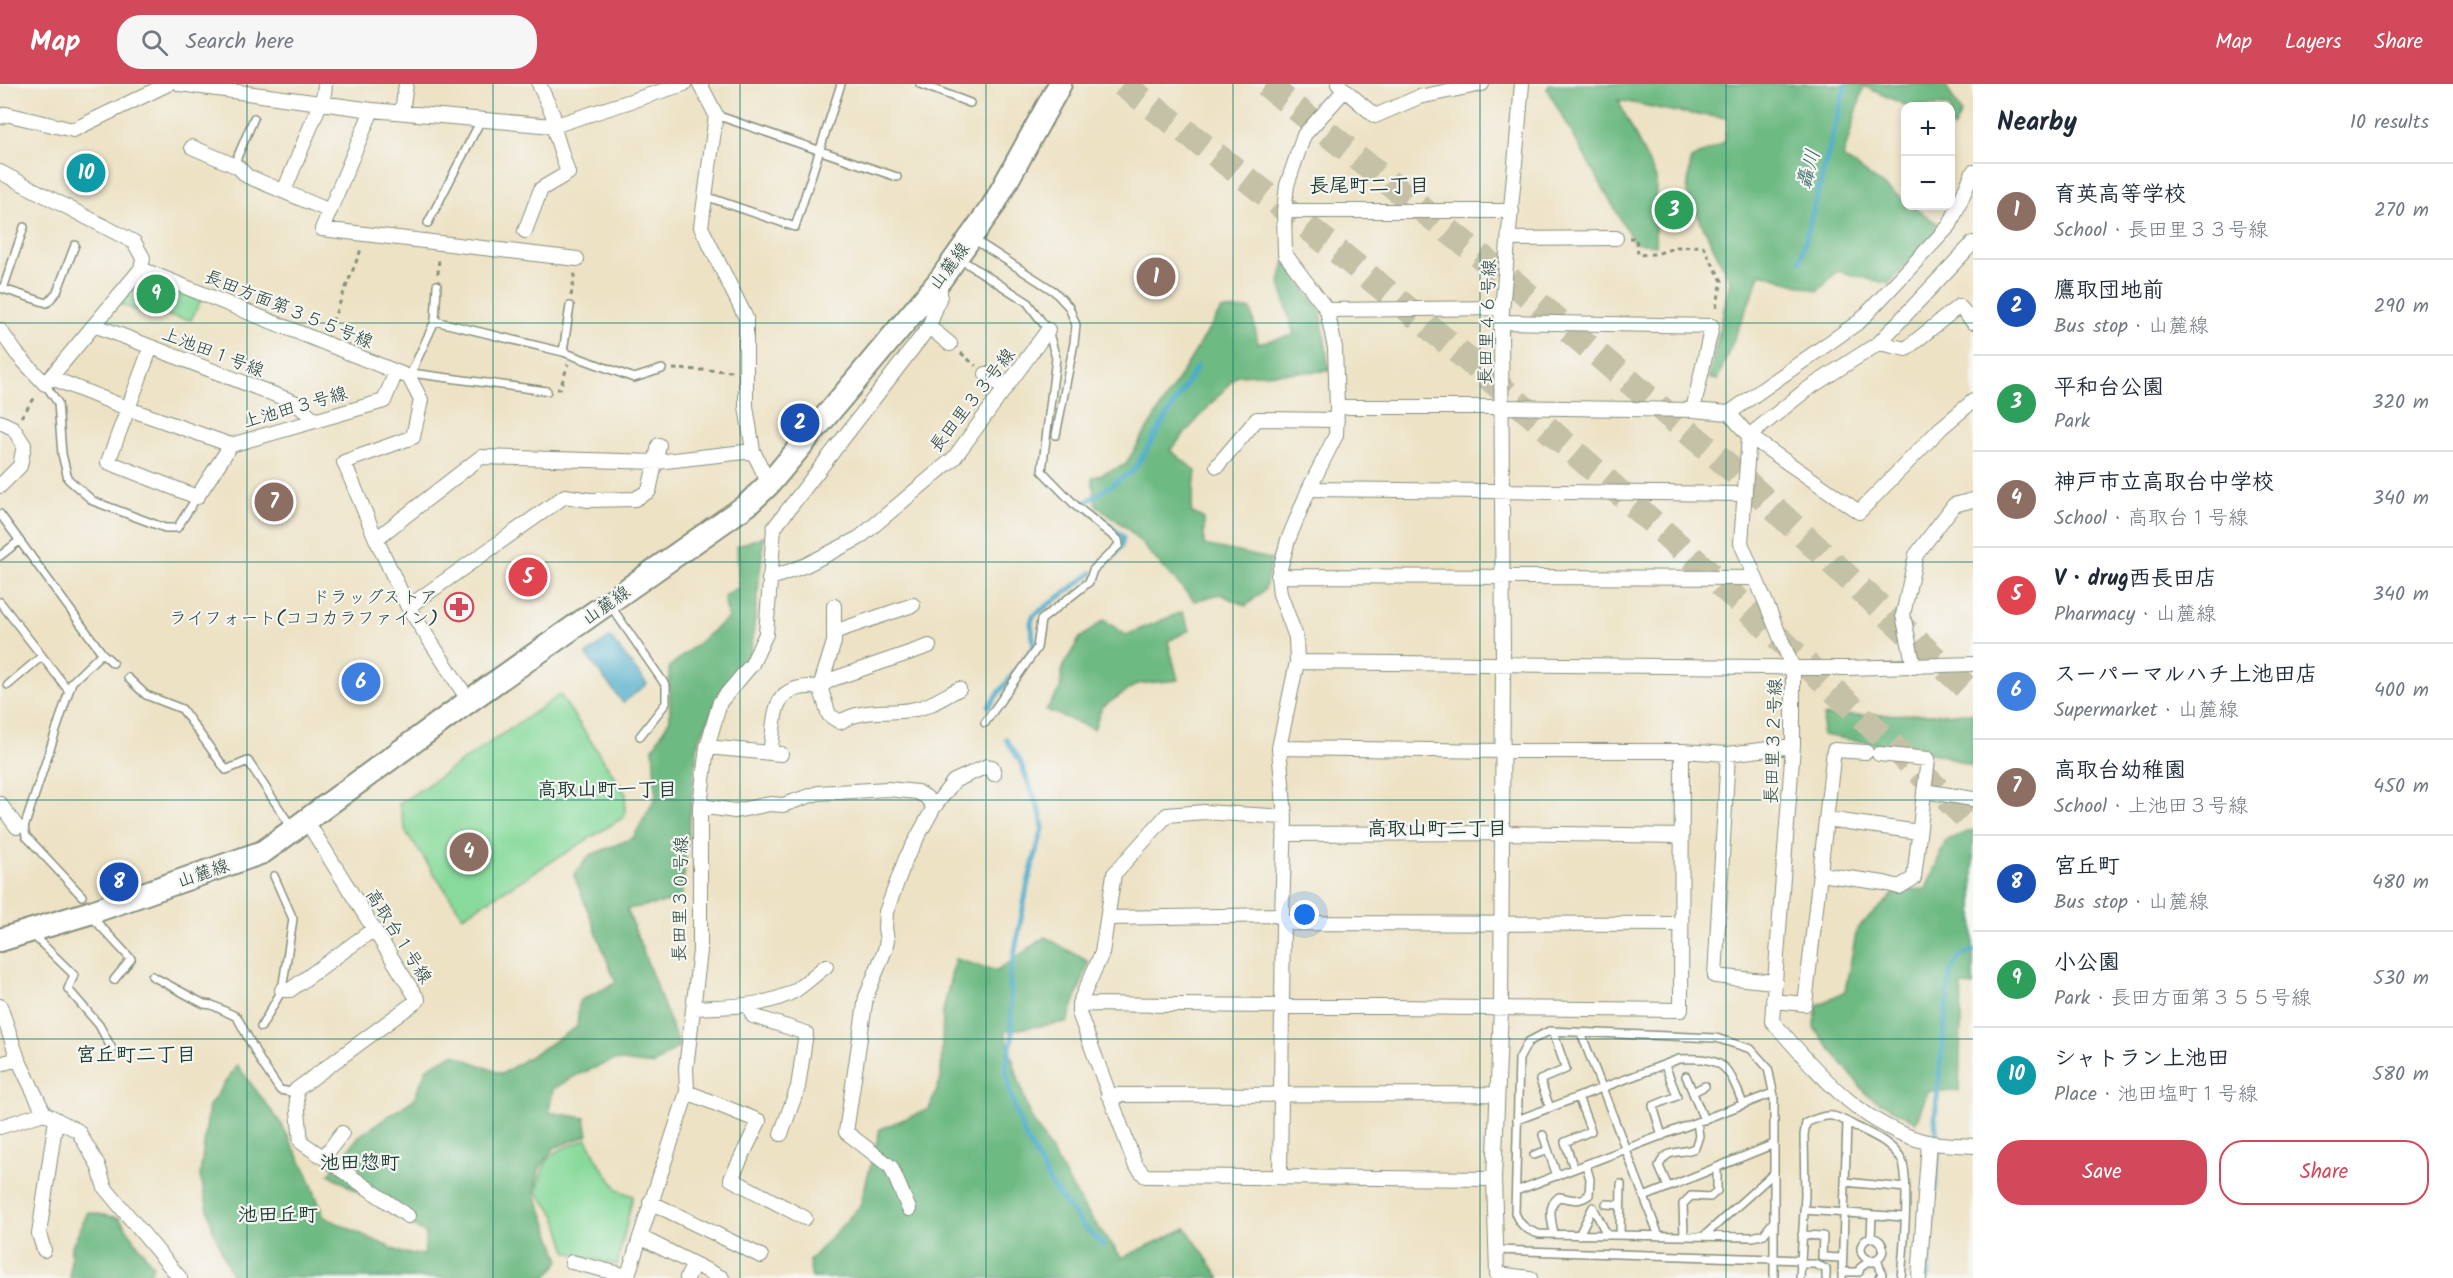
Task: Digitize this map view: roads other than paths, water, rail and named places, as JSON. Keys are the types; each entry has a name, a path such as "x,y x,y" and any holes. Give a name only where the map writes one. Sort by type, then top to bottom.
{"main road":[{"name":"山麓線","path":"0,940 30,931 86,904 263,852 469,701 747,505 769,484 940,280 993,206 1060,84"}],"street":[{"path":"0,117 6,114 73,130 168,84"},
{"path":"180,84 239,88 372,110 553,126 684,84"},
{"path":"284,191 320,103 325,84"},
{"path":"402,112 406,84"},
{"path":"525,231 541,189 568,173 553,126 553,115 539,84"},
{"path":"700,84 716,115 701,227 746,318 746,406 753,451 769,484"},
{"path":"1280,1176 1285,817 1279,748 1297,662 1296,637 1281,594 1278,576 1287,540 1336,435 1337,414 1335,348 1327,310 1285,254 1284,211 1287,185 1304,135 1341,87 1376,116 1419,97 1482,84"},
{"name":"長田里４６号線","path":"1522,84 1502,315 1503,407 1693,410 1729,413"},
{"path":"372,110 322,229 440,244 518,250 577,259"},
{"path":"192,147 234,165 247,176 330,210"},
{"path":"0,171 134,243 143,258 141,269 49,381 17,354 0,330"},
{"path":"1973,172 1950,225 1860,321 1729,413 1749,436 1859,512 1941,428 1973,401"},
{"path":"1284,211 1512,211"},
{"path":"1509,239 1616,238"},
{"path":"1749,436 1806,390 1880,343 1973,243"},
{"name":"長田方面第３５５号線","path":"141,269 405,374"},
{"path":"940,280 940,296 929,327 950,344"},
{"path":"1880,343 1906,349 1959,306 1973,322"},
{"path":"1327,310 1502,315 1712,326 1693,410"},
{"name":"上池田１号線","path":"94,325 294,402 314,419"},
{"name":"長田里３０号線","path":"628,1277 650,1202 687,1092 686,1068 700,951 699,806 707,747 720,702 752,664 766,634 774,528 929,327"},
{"name":"長田里３３号線","path":"769,579 806,565 859,538 954,458 1048,330"},
{"path":"151,347 108,462 197,497 231,445"},
{"path":"405,374 421,400 413,438 344,462 376,539 408,607 469,701"},
{"name":"上池田３号線","path":"49,381 231,445 314,419 384,401 405,374"},
{"path":"986,374 1005,388"},
{"path":"1217,466 1257,419 1503,407 1501,1008 1494,1179 1496,1250 1497,1274 1530,1278"},
{"path":"0,486 20,466 24,445 6,425"},
{"name":"長田里３２号線","path":"1749,436 1741,543 1793,668 1793,746 1772,1022 1843,1097 1878,1122 1929,1142"},
{"path":"408,607 564,496 589,500 635,499 649,491 659,445"},
{"path":"376,539 481,457 657,462 753,451"},
{"path":"1309,489 1745,495"},
{"path":"1914,667 1903,615 1916,555 1954,505 1973,500"},
{"path":"1278,576 1754,578"},
{"path":"834,632 914,605"},
{"path":"834,606 834,642 820,687 829,715 840,722 850,716 871,711 916,709 959,689"},
{"path":"707,747 776,753 778,702 785,692 800,686 820,687 830,680 929,646"},
{"path":"1297,662 1793,668 1973,664"},
{"path":"1279,748 1502,752 1682,751 1728,754 1793,746"},
{"path":"1773,1001 1805,1004 1834,750 1928,759 1914,878 1899,887 1820,874"},
{"path":"1079,1004 1681,1010 1682,751"},
{"path":"1728,754 1715,976 1774,982"},
{"path":"909,1209 891,1167 846,1132 866,997 887,940 886,912 906,858 934,807 954,781 987,766 992,767 994,774"},
{"path":"699,806 735,811 770,804 783,805 818,793 888,789 917,792 934,807"},
{"path":"1924,791 1973,799"},
{"path":"0,804 21,827"},
{"path":"1285,817 1204,812 1167,815 1114,874 1102,953 1079,1004 1079,1013 1135,1164 1145,1176 1494,1179"},
{"path":"1826,819 1919,832"},
{"name":"高取台１号線","path":"296,1093 296,1090 418,1000 374,929 300,825"},
{"path":"1284,834 1501,833 1681,836"},
{"path":"1108,918 1681,924"},
{"path":"282,990 290,990 374,929"},
{"path":"693,1008 749,1005 795,991 826,966"},
{"path":"749,1005 753,1016 806,1033 798,1087 781,1134"},
{"path":"0,1006 18,1059 50,1116 78,1131 98,1165 105,1188 180,1278"},
{"path":"0,1064 18,1059"},
{"path":"687,1092 759,1121 731,1179 805,1218"},
{"path":"296,1093 301,1142 408,1216"},
{"path":"1108,1095 1497,1094"},
{"path":"0,1127 50,1116"},
{"path":"44,1250 39,1234 50,1116"},
{"path":"324,1157 342,1132"},
{"path":"1919,1278 1929,1142 1973,1146"},
{"path":"650,1202 761,1256"},
{"path":"640,1237 722,1278"},
{"path":"572,1262 628,1277"},
{"path":"687,1278 694,1264"}],"lane":[{"path":"705,196 795,227 841,84"},
{"path":"920,84 970,103"},
{"path":"716,115 897,177"},
{"path":"234,165 254,118"},
{"path":"428,223 481,120"},
{"path":"24,227 2,288 47,303 57,292 75,245"},
{"path":"971,237 1054,291 1069,308 1076,325 1056,435"},
{"path":"968,264 1027,302 1048,330 1056,358 1042,471 1076,506 1118,540 1119,545 1093,570 1089,582 1041,620 1037,648 986,723"},
{"path":"405,374 435,321 437,285"},
{"path":"563,352 570,306"},
{"path":"435,321 563,352 634,378 662,369"},
{"name":"長田方面第３５５号線","path":"405,374 547,391"},
{"path":"49,381 58,403 62,454 68,479 93,501 165,528 177,528 197,497"},
{"path":"0,514 102,653 114,663"},
{"path":"0,556 19,541"},
{"path":"0,602 69,691"},
{"path":"609,603 666,686 666,703 640,736"},
{"path":"102,653 72,682 21,827 26,836 131,959 114,980"},
{"path":"8,685 42,656"},
{"path":"128,678 146,695 182,709 226,770 248,761 300,825"},
{"path":"261,1027 282,990 293,919 274,876"},
{"path":"30,931 74,975 68,989 99,1025 112,1049"},
{"path":"152,976 204,1004 212,1005 237,1017 261,1062 280,1090 296,1093"},
{"path":"1774,1221 1764,1234 1753,1237 1539,1234 1528,1231 1520,1223 1515,1213 1519,1059 1528,1042 1548,1031 1716,1038 1751,1048 1768,1068 1773,1092 1774,1144 1774,1173 1774,1221 1774,1278"},
{"path":"1550,1108 1540,1080 1566,1069 1553,1032"},
{"path":"1581,1033 1659,1236"},
{"path":"1517,1120 1680,1059 1697,1058 1718,1061 1727,1069 1743,1104"},
{"path":"1662,1136 1653,1106 1677,1096 1665,1065"},
{"path":"1668,1187 1659,1166 1662,1159 1671,1152 1689,1151 1695,1148 1699,1136 1701,1121 1686,1076"},
{"path":"1693,1092 1706,1086"},
{"path":"1516,1191 1773,1092"},
{"path":"1574,1169 1565,1142 1591,1131 1578,1097"},
{"path":"1800,1278 1806,1123 1820,1116 1832,1115 1889,1144 1902,1160 1906,1188 1901,1278"},
{"path":"1847,1122 1842,1275 1861,1275 1864,1264 1881,1257 1883,1247 1879,1240 1871,1237"},
{"path":"1543,1135 1557,1176"},
{"path":"1644,1197 1774,1144"},
{"path":"1534,1155 1548,1150"},
{"path":"1554,1234 1550,1212 1554,1201 1559,1197 1582,1200 1589,1195 1590,1179 1586,1165"},
{"path":"1684,1236 1683,1204 1691,1196 1710,1197 1717,1191 1717,1167"},
{"path":"1704,1236 1774,1173"},
{"path":"1845,1182 1906,1188"},
{"path":"1620,1235 1621,1184"},
{"path":"1606,1204 1620,1205"},
{"path":"1579,1235 1593,1207 1607,1235"},
{"path":"1804,1210 1904,1217"},
{"path":"1872,1215 1871,1237 1862,1248 1865,1258 1878,1262 1881,1274 1878,1278"},
{"path":"1802,1235 1823,1236 1822,1257 1842,1258"},
{"path":"1496,1250 1774,1259 1815,1264 1826,1269 1826,1278"}],"water":[{"path":"610,637 647,684 623,703 586,655"}],"waterway":[{"name":"轟川","path":"1800,261 1846,84"},
{"path":"1100,567 1112,558 1123,537 1088,508 1088,501 1134,470 1197,367"},
{"path":"989,706 1034,646 1031,623 1033,616 1092,573"},
{"path":"1006,739 1020,761 1041,815 1043,828 1028,882 1010,977 1012,1039 1006,1067 1010,1091 1026,1138 1053,1188 1084,1227 1104,1245"},
{"path":"1927,1278 1938,1151 1935,1118 1950,973 1961,956 1973,951"}],"tunnel":[{"path":"1122,84 1235,169 1345,257 1560,440 1769,629 1973,824"},
{"path":"1266,84 1515,284 1733,470 1973,694"}],"place":[{"name":"シャトラン上池田","path":"86,173"},
{"name":"平和台公園","path":"1674,210"},
{"name":"育英高等学校","path":"1156,277"},
{"name":"小公園","path":"156,294"},
{"name":"鷹取団地前","path":"800,423"},
{"name":"高取台幼稚園","path":"274,502"},
{"name":"V・drug西長田店","path":"528,577"},
{"name":"ドラッグストア ライフォート(ココカラファイン)","path":"459,607"},
{"name":"スーパーマルハチ上池田店","path":"361,682"},
{"name":"神戸市立高取台中学校","path":"469,852"},
{"name":"宮丘町","path":"119,882"}],"district":[{"name":"長尾町二丁目","path":"1369,185"},
{"name":"高取山町一丁目","path":"607,789"},
{"name":"高取山町二丁目","path":"1437,828"},
{"name":"宮丘町二丁目","path":"136,1054"},
{"name":"池田惣町","path":"360,1162"},
{"name":"池田丘町","path":"278,1214"}]}
